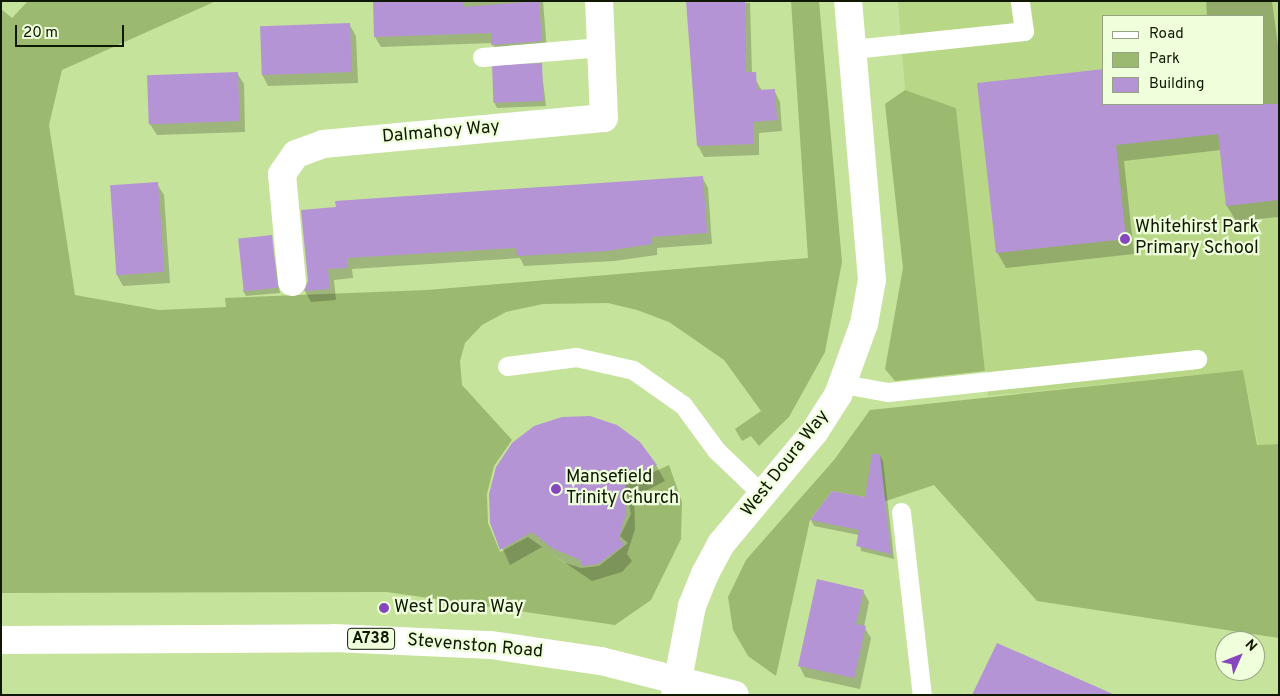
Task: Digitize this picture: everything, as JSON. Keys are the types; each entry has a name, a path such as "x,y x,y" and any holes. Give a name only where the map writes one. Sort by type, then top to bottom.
{"main road":[{"name":"Dalmahoy Way","path":"292,282 282,174 296,154 323,144 604,118 599,1"},
{"name":"West Doura Way","path":"676,688 692,606 705,574 721,544 815,431 843,384 864,324 872,280 848,1"},
{"name":"Stevenston Road","path":"1,640 334,638 491,644 601,660 676,688 735,695"}],"lane":[{"path":"853,49 1024,31 1020,1"},
{"path":"482,57 602,47"},
{"path":"507,366 576,357 633,370 683,405 716,450 763,495"},
{"path":"843,384 888,392 1197,359"},
{"path":"901,512 922,695"}],"shaded area":[{"name":"Whitehirst Park Primary School","path":"898,1 1279,1 1279,444 1258,445 1243,370 988,396 956,108 905,90"}],"green space":[{"path":"28,1 216,1 62,70 49,125 75,295 159,310 226,307 225,298 427,290 808,258 791,1 819,1 842,262 825,352 789,417 759,446 751,436 742,441 735,429 761,411 724,360 669,322 637,310 608,303 543,304 506,312 482,325 465,343 460,361 462,385 512,440 494,466 487,494 488,523 500,552 528,537 565,563 581,568 599,566 628,543 620,536 631,514 625,485 669,465 682,502 681,539 651,600 615,625 387,592 1,593 1,9 12,18"},
{"path":"905,90 956,108 985,371 895,381 885,369 903,268 885,104"},
{"path":"1243,370 1257,445 1279,444 1279,638 1265,636 1265,631 1233,631 1037,601 934,485 886,501 832,491 810,520 776,676 748,656 733,630 728,597 746,560 834,460 870,410"}],"building":[{"path":"373,1 464,1 464,7 539,1 542,41 491,45 491,33 374,37"},
{"path":"686,1 745,1 746,72 756,72 757,90 775,89 777,120 753,122 754,144 697,146"},
{"path":"350,23 352,72 262,75 260,26"},
{"path":"542,63 543,101 493,103 492,65"},
{"path":"1102,69 1102,105 1279,104 1279,200 1226,206 1218,134 1116,145 1126,239 996,253 977,83"},
{"path":"238,72 240,121 149,124 147,75"},
{"path":"703,176 707,233 651,237 652,244 607,251 517,256 516,248 347,258 347,268 328,269 330,289 304,291 308,281 301,210 336,207 335,201"},
{"path":"158,182 164,272 116,275 110,185"},
{"path":"272,235 278,288 244,291 238,239"},
{"name":"Mansefield Trinity Church","path":"590,416 617,425 640,442 657,465 625,481 626,513 619,538 624,545 598,564 582,566 580,560 552,548 532,532 500,550 490,523 489,494 496,467 512,443 534,426 562,417"},
{"path":"872,454 880,454 891,554 856,546 859,530 810,520 832,491 865,497"},
{"path":"817,579 864,590 856,624 866,626 854,678 798,666"},
{"path":"997,643 1115,695 972,695"}],"place":[{"name":"Whitehirst Park Primary School","path":"1125,239"},
{"name":"Mansefield Trinity Church","path":"556,489"},
{"name":"West Doura Way","path":"384,608"}]}
